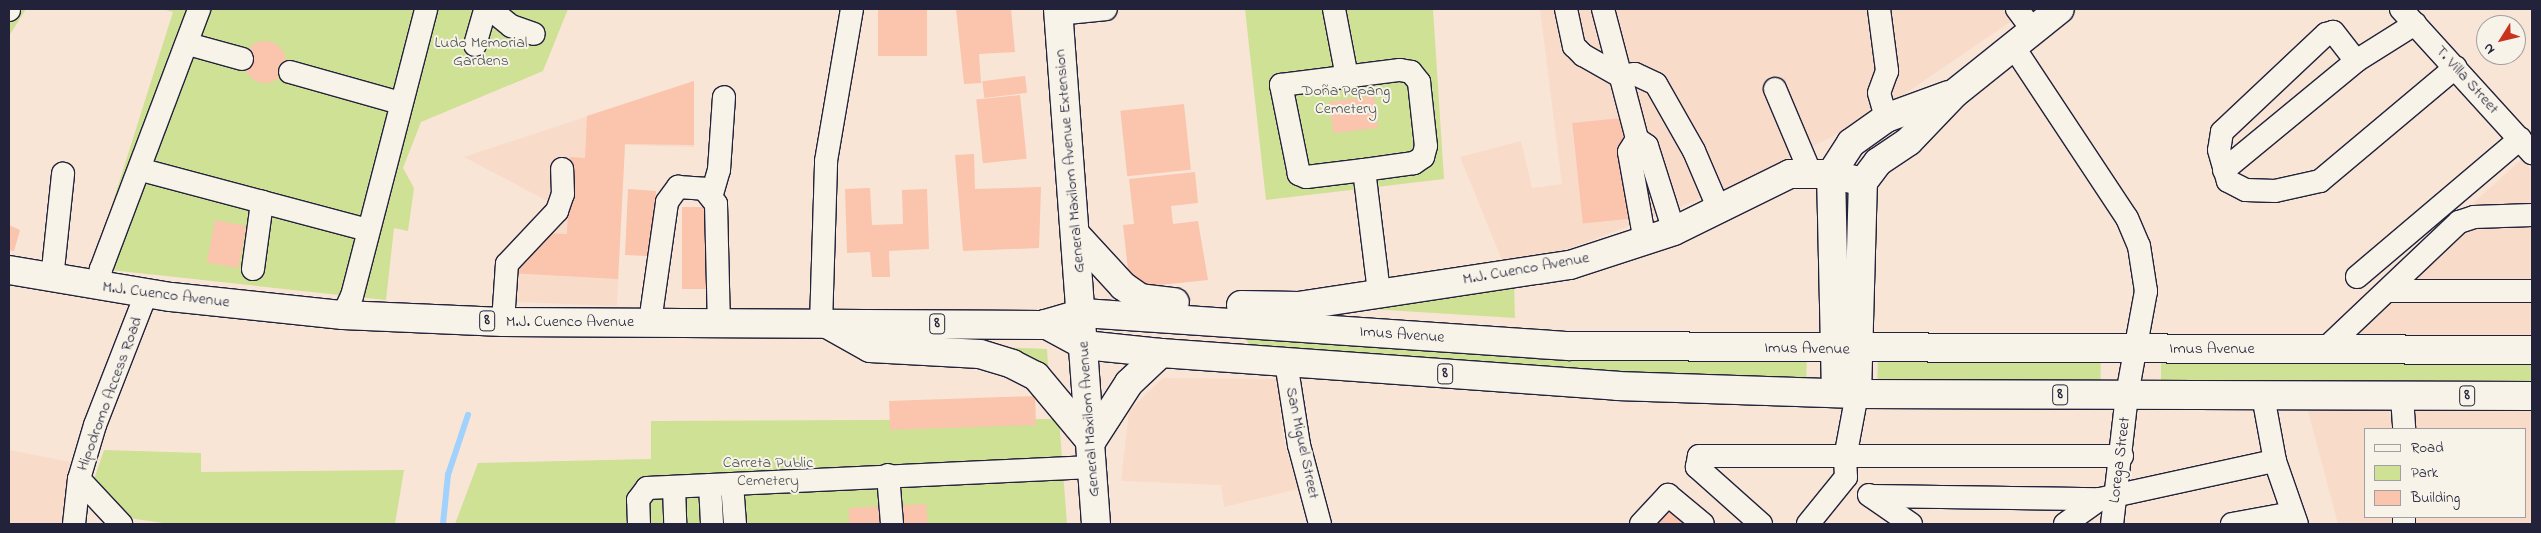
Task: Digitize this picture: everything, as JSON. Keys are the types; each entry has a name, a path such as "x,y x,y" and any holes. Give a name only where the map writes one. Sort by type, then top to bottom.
{"main road":[{"path":"1847,394 1863,182 1878,162 1909,141 1955,93 2060,9"},
{"name":"General Maxilom Avenue Extension","path":"1058,11 1083,313"},
{"path":"1849,349 1820,173 1850,143 1886,118 1955,93"},
{"name":"M.J. Cuenco Avenue","path":"1077,236 1123,286 1140,298 1204,304 1298,306 1379,292 1570,265 1674,231 1718,207 1790,174 1820,173 1863,182"},
{"name":"M.J. Cuenco Avenue","path":"9,270 146,294 343,315 503,322 1045,324 1083,313"},
{"path":"1204,304 1233,321"},
{"name":"Imus Avenue","path":"1083,313 1233,321 1569,346 1849,349 2532,350"},
{"name":"General Maxilom Avenue","path":"1083,313 1096,524"},
{"path":"825,324 870,348 980,354 1012,364 1036,376 1092,455 1129,383 1161,354"},
{"name":"M.J. Cuenco Avenue","path":"1045,324 1084,345"},
{"name":"8","path":"1084,345 1161,354 1617,386 1847,394 2532,396"}],"street":[{"path":"98,287 101,269 142,170 199,9"},
{"path":"343,315 368,230 426,9"},
{"path":"475,45 485,9"},
{"path":"490,9 512,26 534,34"},
{"path":"825,324 826,161 834,92 852,9"},
{"path":"1058,11 1106,9"},
{"path":"1334,9 1347,77"},
{"path":"1566,9 1574,46 1620,76 1635,74 1656,84 1694,151 1718,207"},
{"path":"1603,9 1637,139 1647,146 1674,231"},
{"path":"1879,9 1887,71 1879,93 1886,118"},
{"name":"Lorega Street","path":"2017,9 2023,38 2126,218 2139,246 2146,291 2139,349 2127,395 2122,456 2108,497 2112,524"},
{"path":"2224,170 2408,16"},
{"name":"T. Villa Street","path":"2408,16 2526,146"},
{"path":"2356,61 2333,32 2326,34 2222,132 2219,150 2228,181 2246,190 2294,189 2320,181 2456,67"},
{"path":"188,44 242,59"},
{"path":"1400,70 1411,72 1419,82 1423,157 1414,162 1306,177 1294,168 1281,85 1347,77 1400,70"},
{"path":"290,72 400,104"},
{"path":"1775,89 1820,173"},
{"path":"712,194 719,170 724,97"},
{"path":"1637,139 1629,152 1645,242"},
{"path":"2357,277 2526,146"},
{"path":"503,322 506,264 557,211 563,194 562,169"},
{"path":"142,170 368,230"},
{"path":"1364,170 1379,292"},
{"path":"52,279 64,174"},
{"path":"650,322 670,193 678,187 704,189 712,194 716,204 719,323"},
{"path":"253,269 262,202"},
{"path":"2325,349 2466,218 2532,215"},
{"path":"2389,291 2532,291"},
{"name":"Hipodromo Access Road","path":"74,524 79,479 146,294"},
{"name":"San Miguel Street","path":"1286,362 1299,445 1320,524"},
{"path":"1808,524 1846,467 1851,424 1847,394"},
{"path":"2232,524 2295,518 2275,461 2263,396"},
{"path":"2402,397 2404,428"},
{"path":"639,524 640,492 674,487 888,475 1092,455"},
{"path":"1761,524 1698,467 1699,456 1846,467 2122,456"},
{"path":"1871,496 2108,497 2275,461"},
{"path":"1846,467 1871,496 1911,524"},
{"path":"888,475 892,524"},
{"path":"79,479 122,524"},
{"path":"712,524 721,484"},
{"path":"721,484 735,524"},
{"path":"674,487 675,524"},
{"path":"1641,524 1668,495 1703,524"},
{"path":"2065,524 2108,497"}],"shaded area":[{"path":"1540,9 2029,9 1874,115 1742,183 1571,248 1504,265 1460,157 1521,141 1532,188 1562,184"},
{"path":"694,81 694,147 625,145 617,306 496,301 494,258 553,204 464,157"},
{"path":"2522,159 2532,171 2532,337 2321,340"},
{"path":"1163,378 1278,379 1283,437 1298,489 1224,507 1221,485 1121,481 1129,411"},
{"path":"2443,407 2532,408 2532,524 2338,524 2308,411"},
{"path":"9,450 71,462 62,524 9,524"}],"green space":[{"path":"9,9 26,9 9,36"},
{"name":"Ludo Memorial Gardens","path":"162,9 568,9 543,71 421,122 403,168 414,188 408,231 394,228 386,300 92,268 173,12"},
{"name":"Doña Pepang Cemetery","path":"1245,9 1433,9 1444,179 1266,200"},
{"path":"1514,284 1515,318 1306,305"},
{"path":"1233,321 1807,349 1806,391 1247,359 1249,344"},
{"path":"1878,345 2101,349 2100,395 1877,391"},
{"path":"997,347 1047,349 1048,365 1045,368"},
{"path":"2161,349 2532,349 2532,395 2161,395"},
{"name":"Carreta Public Cemetery","path":"1059,419 1067,524 455,524 478,463 651,459 651,421"},
{"path":"104,450 201,453 201,472 404,470 395,524 170,524 129,518 92,485"}],"building":[{"path":"878,9 927,9 927,56 878,56"},
{"path":"956,9 1011,9 1015,52 979,54 981,83 964,84"},
{"path":"261,41 269,41 280,47 286,62 280,77 269,83 261,83 250,77 244,66 244,58 250,47"},
{"path":"1025,76 1027,93 984,98 982,81"},
{"path":"694,81 694,145 625,144 618,279 510,273 540,233 567,234 570,157 585,158 587,116"},
{"path":"1020,95 1027,159 983,163 976,100"},
{"path":"1374,96 1378,128 1333,133 1329,101"},
{"path":"1184,104 1191,170 1127,176 1120,111"},
{"path":"1621,118 1632,218 1583,224 1572,123"},
{"path":"974,154 975,189 1041,187 1039,248 963,251 955,155"},
{"path":"1195,172 1198,203 1171,206 1173,224 1198,221 1208,280 1130,288 1123,225 1134,224 1129,179"},
{"path":"870,188 872,225 903,224 902,190 927,189 929,249 889,251 890,277 872,277 870,252 847,253 845,189"},
{"path":"628,189 656,191 654,242 649,242 648,256 625,255"},
{"path":"682,207 710,207 710,289 682,289"},
{"path":"215,220 246,226 238,268 207,262"},
{"path":"9,225 20,230 14,251 9,250"},
{"path":"1035,396 1036,425 890,430 889,401"},
{"path":"1672,502 1694,524 1651,524"},
{"path":"926,504 928,524 849,524 849,508"}],"waterway":[{"path":"443,524 448,475 468,415"}]}
